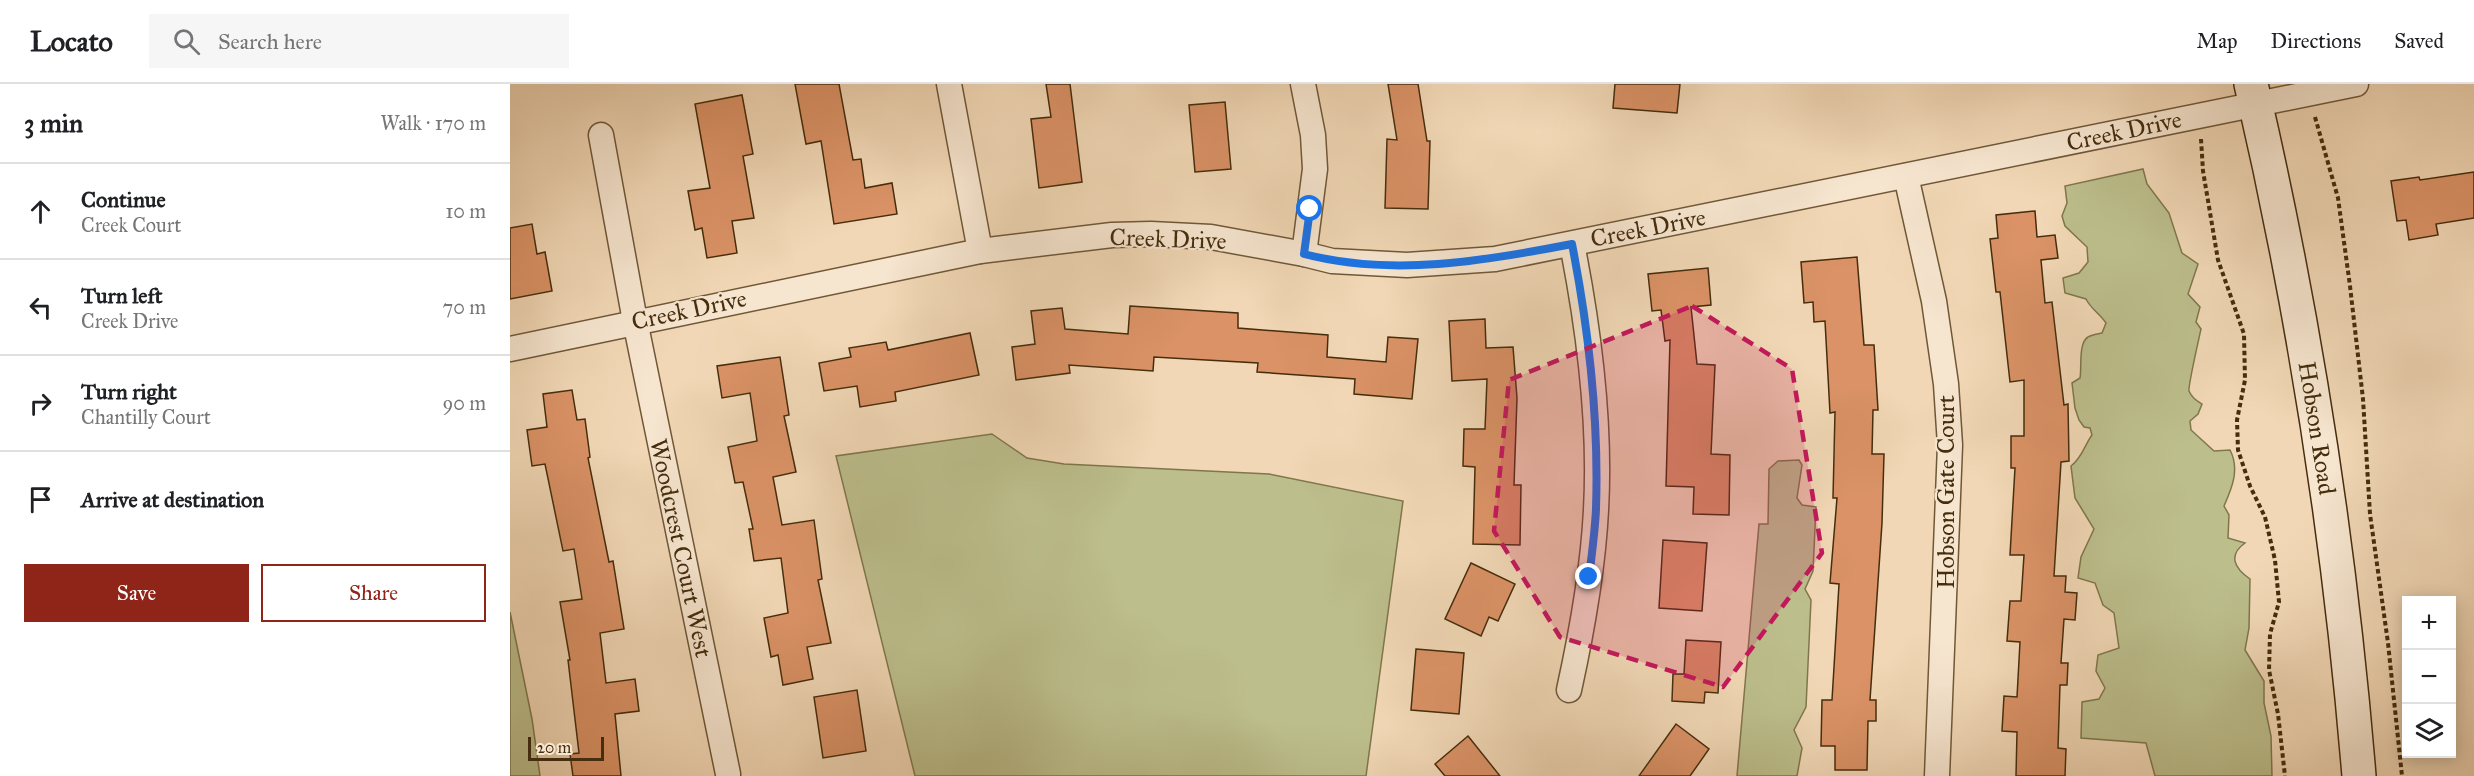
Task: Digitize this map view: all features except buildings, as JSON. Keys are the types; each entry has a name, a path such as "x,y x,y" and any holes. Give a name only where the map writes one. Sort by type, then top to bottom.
{"main road":[{"name":"Hobson Road","path":"2253,94 2311,381 2339,587 2359,776"}],"street":[{"path":"949,84 980,251"},
{"path":"1304,84 1313,135 1315,169 1304,254"},
{"name":"Creek Drive","path":"510,349 634,321 980,251 1112,235 1211,237 1332,261 1407,265 1495,259 1906,176 2253,94 2310,94 2356,84"},
{"name":"Woodcrest Court West","path":"601,135 634,321 728,774"},
{"name":"Hobson Gate Court","path":"1906,176 1934,301 1946,384 1950,445 1937,776"},
{"path":"1569,690 1580,640 1596,510 1596,440 1590,367 1582,294 1572,244"}],"path":[{"path":"2310,94 2317,129 2338,198 2363,399 2370,513 2388,643 2402,776"},
{"path":"2201,138 2202,171 2218,260 2244,334 2245,380 2237,420 2238,450 2250,486 2265,517 2275,560 2278,602 2270,634 2269,670 2278,714 2284,776"}],"highlighted area":[{"path":"1692,306 1792,369 1822,553 1723,687 1560,637 1494,531 1509,380"}],"green space":[{"path":"2143,169 2147,184 2169,213 2182,253 2198,264 2188,294 2200,307 2196,322 2201,329 2189,391 2202,404 2198,414 2190,421 2191,430 2214,451 2230,450 2233,457 2234,478 2224,506 2229,515 2228,538 2245,543 2236,552 2235,561 2240,570 2250,579 2249,628 2245,650 2264,681 2264,703 2271,736 2272,776 2155,776 2146,743 2081,738 2082,702 2099,699 2105,688 2096,671 2098,655 2119,648 2114,613 2103,605 2095,583 2078,578 2081,557 2094,529 2075,498 2071,466 2080,456 2092,435 2090,428 2084,427 2079,420 2072,383 2080,378 2085,340 2089,336 2102,333 2106,323 2086,299 2065,293 2063,278 2079,273 2088,262 2087,247 2065,226 2062,216 2067,203 2065,186"},
{"path":"992,434 1027,458 1064,464 1269,474 1403,501 1366,776 915,776 836,456"},
{"path":"1799,460 1802,465 1797,498 1802,505 1816,507 1813,571 1805,589 1811,600 1806,707 1794,730 1802,748 1797,776 1737,776 1759,524 1768,524 1769,469 1778,461"},
{"path":"510,612 532,719 540,776 510,776"}],"route":[{"path":"1310,209 1304,254 1332,261 1407,265 1447,264 1495,259 1572,244 1582,294 1596,440 1596,510 1589,577"}]}
